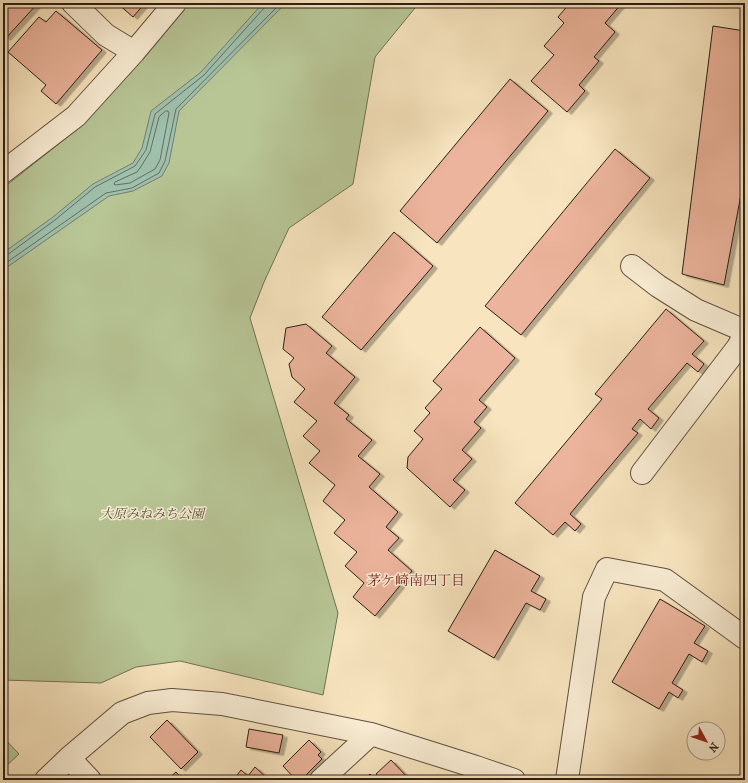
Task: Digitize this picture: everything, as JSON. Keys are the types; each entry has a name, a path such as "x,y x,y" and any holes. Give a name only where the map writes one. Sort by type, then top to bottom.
{"street":[{"path":"73,3 106,35 134,52"},
{"path":"3,172 76,116 134,52 175,3"},
{"path":"632,266 658,286 696,310 745,330"},
{"path":"642,473 738,347 745,334"},
{"path":"567,780 594,597 607,569 665,580 745,638"},
{"path":"46,780 69,758 122,713 148,703 172,700 222,704 371,734 514,780"},
{"path":"321,780 371,734"},
{"path":"69,758 90,780"}],"green space":[{"name":"大原みねみち公園","path":"188,3 419,3 375,57 353,184 289,228 264,282 250,318 338,613 323,695 180,661 136,667 101,683 3,680 3,188 80,127"},
{"path":"3,737 19,754 3,769"}],"water":[{"path":"263,3 286,3 179,111 169,163 162,176 133,191 109,196 3,270 3,253 53,217 93,184 133,163 142,148 151,111 201,72"}],"building":[{"path":"8,3 38,3 6,38 3,35 3,8"},
{"path":"117,3 145,3 133,17"},
{"path":"570,3 622,3 605,23 615,32 594,57 599,61 579,85 585,91 567,112 531,81 554,55 544,46 564,23 558,17"},
{"path":"56,11 102,50 56,104 41,91 46,85 8,52 39,17 46,22"},
{"path":"713,26 745,31 745,173 724,285 682,274"},
{"path":"510,79 548,111 437,243 400,211"},
{"path":"615,149 650,178 521,335 485,306"},
{"path":"394,232 433,266 361,350 322,317"},
{"path":"666,309 704,341 692,354 704,364 698,372 687,363 648,409 659,418 651,429 640,419 632,429 638,433 570,514 581,524 575,531 565,522 553,535 515,503 602,399 595,394"},
{"path":"306,324 332,346 326,353 355,377 334,403 349,415 346,419 372,440 358,456 380,474 369,487 398,512 386,527 399,538 388,550 412,571 375,616 353,597 364,583 345,566 357,552 334,533 345,520 323,501 335,485 309,463 320,451 303,436 317,421 294,402 305,389 292,377 289,364 294,358 283,349 286,328"},
{"path":"480,327 515,358 479,400 487,407 474,422 481,428 462,450 472,459 453,480 465,490 450,507 407,468 408,457 423,439 414,431 430,413 425,408 442,389 433,381"},
{"path":"495,550 540,576 531,591 546,599 540,610 526,603 494,658 448,631"},
{"path":"660,599 705,626 694,643 708,651 702,662 689,654 672,683 683,690 678,698 669,692 659,709 612,682"},
{"path":"167,720 198,752 181,769 150,737"},
{"path":"249,729 283,735 279,753 246,747"},
{"path":"309,740 321,752 318,755 322,759 301,780 296,780 283,766"},
{"path":"391,760 410,780 382,780 376,774"},
{"path":"255,767 269,780 233,780 241,770 248,776"},
{"path":"176,772 183,780 167,780"},
{"path":"370,774 375,780 363,780"}],"district":[{"name":"茅ケ崎南四丁目","path":"416,580"}]}
